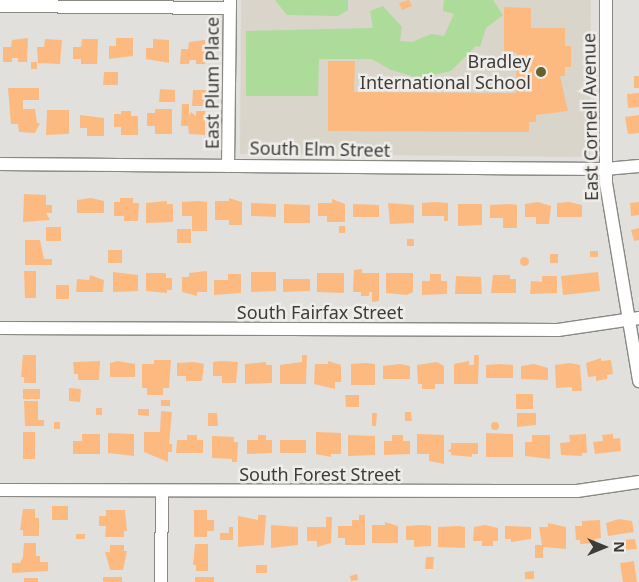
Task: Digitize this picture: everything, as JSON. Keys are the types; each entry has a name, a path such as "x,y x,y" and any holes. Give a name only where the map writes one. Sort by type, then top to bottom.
{"street":[{"name":"East Cornell Avenue","path":"606,0 605,169 634,319 639,381"},
{"path":"0,6 230,4"},
{"name":"East Plum Place","path":"228,166 230,4"},
{"name":"South Elm Street","path":"0,164 605,169 639,166"},
{"name":"South Fairfax Street","path":"0,328 558,330 634,319"},
{"name":"South Forest Street","path":"0,490 162,492 577,491 639,482"},
{"path":"161,582 162,492"}],"shaded area":[{"path":"241,0 591,0 590,157 240,154"}],"green space":[{"path":"275,0 348,0 348,10 338,16 287,15"},
{"path":"444,0 493,0 503,15 486,28 480,47 476,46 451,71 419,78 391,70 372,59 319,59 318,96 246,96 246,31 373,28 370,11 383,6 402,27 400,41 412,42 431,34 444,36 454,14 443,11"}],"building":[{"path":"409,0 412,6 402,10 399,3"},
{"name":"Bradley International School","path":"504,7 531,8 531,28 565,28 565,46 571,46 571,67 565,67 565,76 560,76 568,111 536,115 536,122 529,122 529,132 328,131 328,61 355,61 354,92 516,93 517,53 504,53"},
{"path":"28,38 27,62 18,62 18,58 12,58 12,62 3,62 3,47 11,47 12,40"},
{"path":"116,38 133,38 133,56 109,59 109,46 116,46"},
{"path":"45,39 62,40 60,64 38,63 37,47 44,47"},
{"path":"82,39 98,39 97,64 81,64 81,59 73,59 73,47 81,47"},
{"path":"153,39 169,40 169,63 146,59 146,48 153,48"},
{"path":"205,40 205,64 196,64 196,60 190,60 189,64 180,64 181,49 188,49 189,42"},
{"path":"31,62 37,62 37,69 31,69"},
{"path":"104,72 118,72 118,85 103,85"},
{"path":"634,76 639,76 639,88 634,88"},
{"path":"8,88 39,88 39,100 23,100 23,109 35,109 37,123 40,123 35,133 19,132 18,124 11,124"},
{"path":"160,89 175,90 175,102 159,102"},
{"path":"193,90 207,90 207,106 192,106"},
{"path":"639,93 639,107 628,108 627,94"},
{"path":"182,104 189,104 189,116 191,112 196,116 196,111 205,111 205,135 189,134 188,126 181,126"},
{"path":"155,109 172,109 172,134 155,134 155,126 147,126 147,113 155,113"},
{"path":"47,110 69,110 69,134 46,135"},
{"path":"121,111 131,111 131,116 138,116 138,135 121,135 121,127 114,127 114,114 121,114"},
{"path":"80,115 104,118 104,136 87,136 87,128 80,128"},
{"path":"639,115 639,133 628,134 625,117"},
{"path":"24,194 46,195 46,205 52,205 52,213 46,213 50,220 23,222"},
{"path":"91,198 104,201 104,213 77,213 77,200"},
{"path":"120,198 133,198 133,203 139,203 138,221 124,221 124,216 114,216 114,202 120,202"},
{"path":"229,198 242,202 242,225 229,225 229,220 215,220 215,201 229,201"},
{"path":"332,199 345,204 345,222 327,222 327,216 318,216 318,203 332,203"},
{"path":"167,201 167,204 173,204 173,222 146,223 146,203"},
{"path":"182,202 207,202 207,231 192,231 192,216 182,216"},
{"path":"538,202 551,206 549,224 536,224 536,217 525,217 525,204"},
{"path":"569,202 582,205 582,217 557,217 557,203"},
{"path":"639,202 639,215 631,216 630,203"},
{"path":"251,203 276,204 276,217 251,216"},
{"path":"388,203 414,205 414,223 390,224"},
{"path":"422,203 448,203 448,221 444,221 444,216 422,216"},
{"path":"284,204 310,205 310,223 284,223"},
{"path":"353,204 379,205 379,217 353,217"},
{"path":"458,204 482,204 482,225 458,226"},
{"path":"490,205 517,205 517,228 503,228 503,218 490,218"},
{"path":"339,226 345,226 345,233 339,233"},
{"path":"46,227 61,227 61,241 46,241"},
{"path":"639,228 639,240 634,241 631,230"},
{"path":"177,229 191,229 191,243 177,243"},
{"path":"407,239 414,239 414,246 407,246"},
{"path":"25,240 40,240 44,259 52,259 52,265 25,265"},
{"path":"108,250 122,250 122,263 108,263"},
{"path":"590,251 598,251 598,257 590,257"},
{"path":"550,254 558,254 558,263 550,263"},
{"path":"524,256 529,261 524,266 519,261"},
{"path":"362,269 362,273 379,273 379,301 372,302 372,292 369,292 369,296 361,296 361,292 353,292 354,270"},
{"path":"24,271 36,271 36,298 25,298"},
{"path":"207,271 207,292 197,292 197,296 182,292 182,277 189,277 189,273"},
{"path":"113,272 138,275 138,291 113,292"},
{"path":"251,272 276,272 276,291 251,292"},
{"path":"598,272 600,291 563,295 561,276"},
{"path":"146,273 166,273 166,278 172,278 172,290 167,290 167,293 146,291"},
{"path":"317,273 344,273 344,293 317,292"},
{"path":"386,273 413,273 413,292 407,295 386,293"},
{"path":"228,274 241,274 241,293 214,295 214,280 228,280"},
{"path":"430,274 441,274 441,281 447,281 447,294 422,295 422,281 430,281"},
{"path":"90,275 104,280 103,292 76,292 77,279 89,280"},
{"path":"493,275 510,275 510,279 516,279 516,293 491,293"},
{"path":"456,276 481,277 482,294 455,294"},
{"path":"542,276 557,276 557,293 530,294 531,281 542,282"},
{"path":"283,279 310,279 310,291 283,292"},
{"path":"56,285 69,285 69,299 56,299"},
{"path":"23,355 36,355 36,383 24,383 24,377 21,377"},
{"path":"302,355 307,355 306,384 280,384 280,365 302,362"},
{"path":"474,355 479,355 478,384 454,384 454,364 469,361 469,365 474,365"},
{"path":"601,358 601,361 611,360 613,374 607,375 607,379 596,381 596,376 588,377 586,363"},
{"path":"154,360 171,360 169,388 163,388 163,395 147,395 147,388 142,388 142,364 154,364"},
{"path":"100,361 99,380 78,380 78,374 74,374 73,362"},
{"path":"117,361 135,364 135,377 110,377 110,363"},
{"path":"328,361 341,365 341,382 335,382 335,389 314,384 315,364 328,364"},
{"path":"194,362 204,364 202,381 186,381 186,376 177,376 177,363"},
{"path":"213,362 238,362 236,383 222,383 222,376 213,376"},
{"path":"266,362 266,365 272,365 272,383 245,384 245,364"},
{"path":"437,362 444,366 444,384 435,384 435,389 422,389 422,384 418,384 417,365"},
{"path":"570,363 580,365 582,391 572,391 572,387 556,388 555,365"},
{"path":"351,364 375,364 375,385 351,385"},
{"path":"400,364 410,366 410,379 383,379 383,366"},
{"path":"534,364 548,368 548,380 521,379 521,366"},
{"path":"486,365 513,365 513,378 486,378"},
{"path":"69,388 81,389 80,402 69,401"},
{"path":"23,389 40,389 40,399 23,399"},
{"path":"516,394 533,394 533,409 516,409"},
{"path":"345,395 359,395 359,407 346,407"},
{"path":"161,400 170,400 170,406 161,406"},
{"path":"24,401 38,401 38,420 44,420 44,426 25,426"},
{"path":"96,408 102,408 102,415 96,415"},
{"path":"138,409 149,409 149,416 138,415"},
{"path":"161,411 172,412 169,444 172,444 172,452 168,452 168,462 144,452 144,432 160,432"},
{"path":"405,412 411,412 412,421 405,421"},
{"path":"208,413 217,413 218,426 208,426"},
{"path":"372,413 377,413 376,426 372,426"},
{"path":"517,413 536,413 536,425 517,427"},
{"path":"54,422 60,422 60,429 54,429"},
{"path":"495,422 499,426 495,430 491,426"},
{"path":"23,432 35,432 35,459 23,459"},
{"path":"316,432 341,433 341,454 331,454 331,457 316,454"},
{"path":"108,433 134,434 134,456 108,453"},
{"path":"486,433 513,434 513,457 486,457"},
{"path":"82,434 100,434 100,454 73,454 73,441 82,441"},
{"path":"417,434 444,435 444,464 429,461 429,454 417,454"},
{"path":"586,434 587,453 582,453 582,456 561,455 560,443 570,442 569,435"},
{"path":"613,434 613,439 620,438 621,451 595,454 593,442 603,441 602,435"},
{"path":"187,435 197,435 197,440 203,440 203,453 176,453 177,440 187,440"},
{"path":"258,435 266,435 266,440 272,440 272,453 247,454 247,440 258,440"},
{"path":"348,435 375,436 375,455 348,456"},
{"path":"392,435 403,435 403,441 410,441 410,454 384,455 384,441 392,441"},
{"path":"532,435 550,435 550,459 525,456 525,442 532,442"},
{"path":"212,436 234,437 234,442 238,442 237,462 232,462 232,459 212,458"},
{"path":"280,440 306,440 306,453 280,453"},
{"path":"451,443 478,443 478,454 472,454 472,457 451,455 451,452 447,451 451,449"},
{"path":"52,506 68,506 68,520 52,520"},
{"path":"23,509 35,509 35,518 39,518 39,536 23,536 23,530 20,530"},
{"path":"106,510 125,510 127,531 124,531 124,537 105,537 106,526 99,526 99,516 106,516"},
{"path":"194,510 207,510 207,520 214,520 214,531 207,531 207,537 194,537"},
{"path":"258,515 266,515 264,545 238,547 238,516 258,520"},
{"path":"359,515 365,515 365,545 345,545 345,538 338,538 338,526 352,526 352,520 359,520"},
{"path":"326,517 332,517 331,543 317,547 317,541 307,541 307,527 326,527"},
{"path":"619,519 632,521 634,532 608,536 606,523"},
{"path":"600,520 601,538 595,539 595,543 580,544 580,540 576,540 575,526 582,526 582,521"},
{"path":"385,522 398,526 398,543 372,543 372,525 385,525"},
{"path":"548,523 566,527 566,549 543,547 543,558 535,558 535,545 542,545 539,527 548,527"},
{"path":"271,525 298,527 298,545 271,548"},
{"path":"485,525 498,528 498,541 493,541 493,546 482,546 482,541 473,541 474,527"},
{"path":"406,526 431,526 431,546 414,547 414,540 406,540"},
{"path":"505,526 531,527 531,539 511,542 511,539 505,539"},
{"path":"229,527 233,527 233,540 220,540 220,533 229,533"},
{"path":"438,527 465,527 465,548 438,547"},
{"path":"76,534 85,534 85,539 76,539"},
{"path":"635,539 637,549 624,550 623,540"},
{"path":"24,543 36,543 36,556 40,556 40,562 48,562 48,571 12,573 12,563 20,563 23,557"},
{"path":"195,544 208,544 208,571 196,571 196,565 193,565"},
{"path":"110,545 124,545 124,551 127,551 123,570 110,570 105,552 110,552"},
{"path":"426,557 434,557 433,569 425,569"},
{"path":"634,561 637,582 623,582 620,563"},
{"path":"256,565 267,565 267,573 256,573"},
{"path":"534,571 534,579 525,579 525,572"},
{"path":"357,574 358,580 351,581 350,576"},
{"path":"103,577 122,577 122,582 103,582"},
{"path":"195,577 214,577 214,582 195,582"},
{"path":"24,578 38,578 38,582 24,582"}],"place":[{"name":"Bradley International School","path":"541,72"}]}
